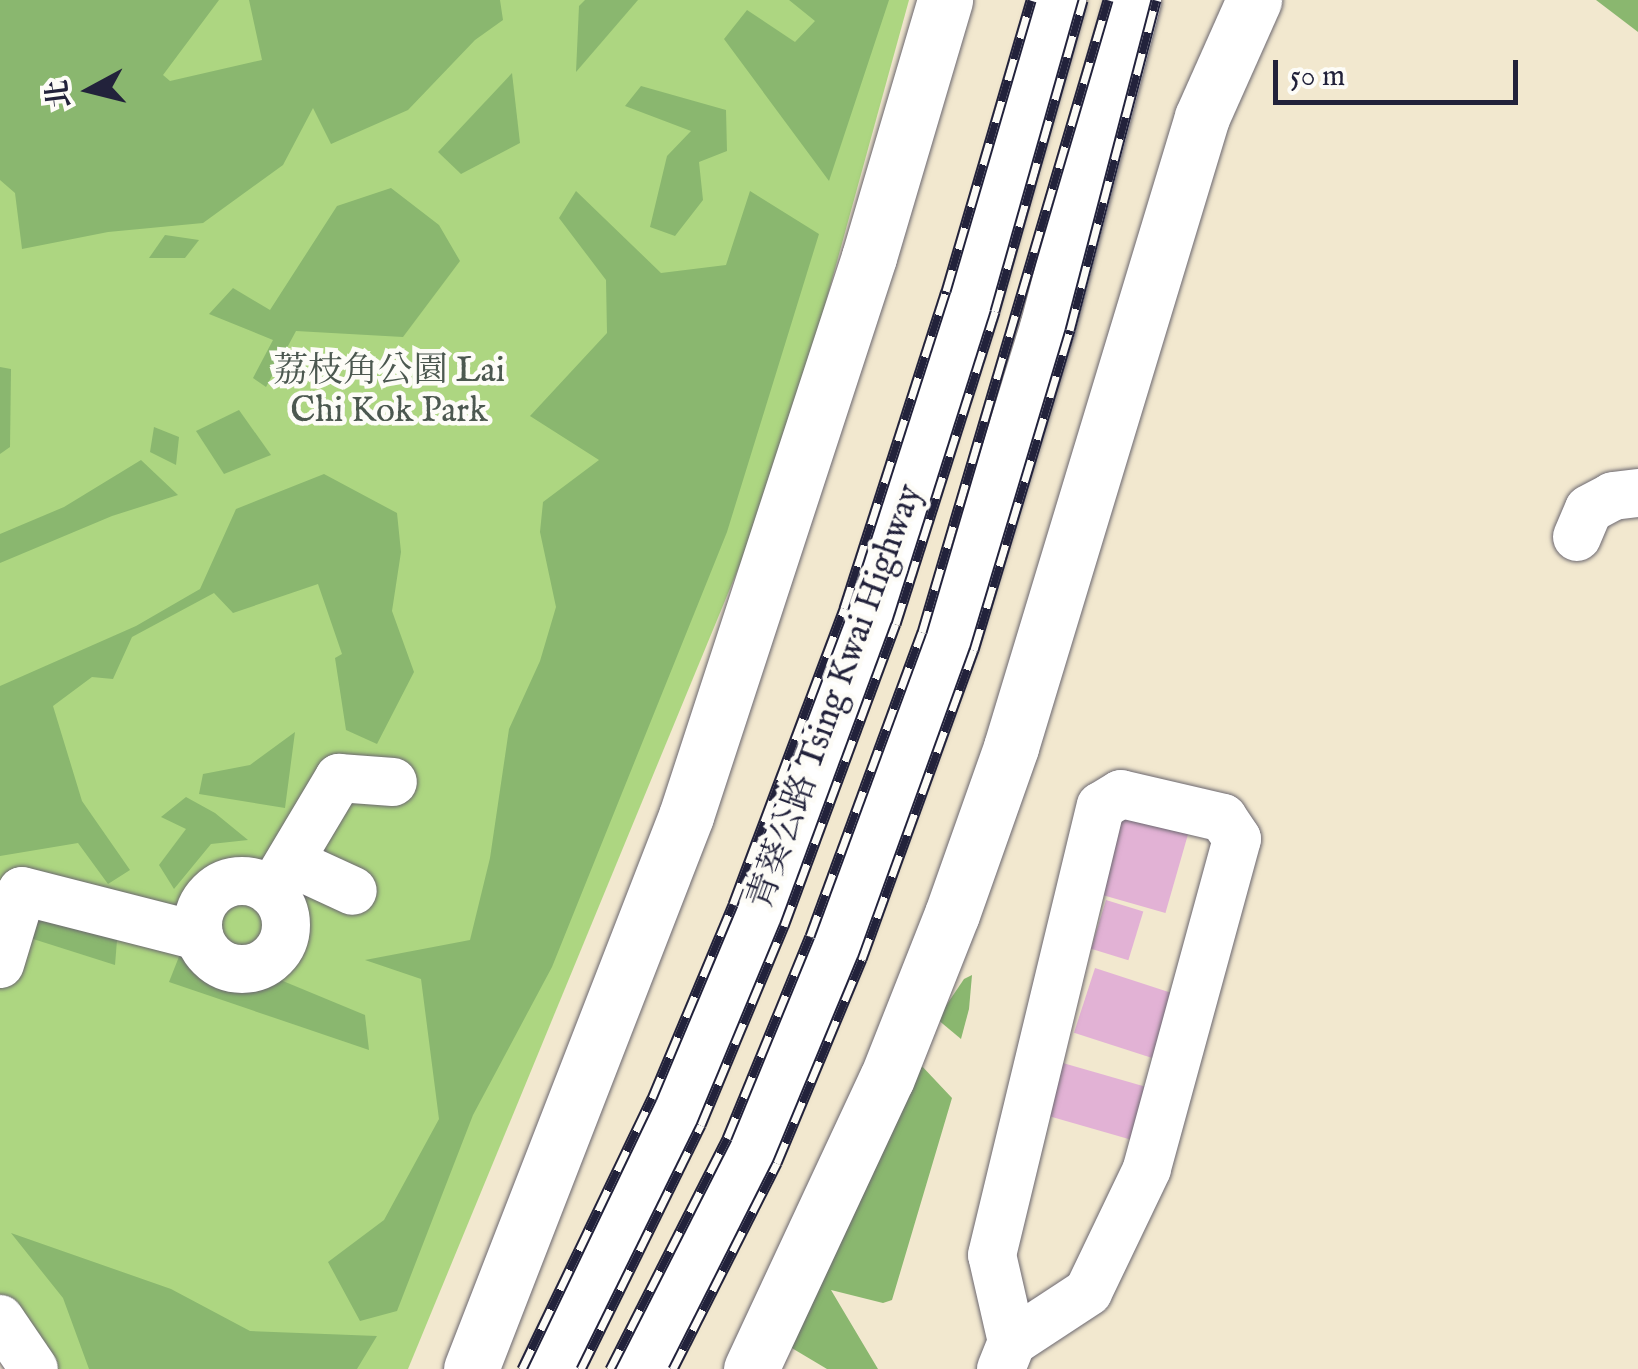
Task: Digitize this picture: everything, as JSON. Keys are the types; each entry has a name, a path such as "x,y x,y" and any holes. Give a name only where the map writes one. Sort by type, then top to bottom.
{"highway":[{"path":"471,1369 686,816 869,256 945,0"},
{"name":"青葵公路 Tsing Kwai Highway","path":"550,1369 677,1112 758,915 869,616 971,302 1058,0"},
{"path":"642,1369 759,1134 838,947 950,641 1047,328 1133,0"},
{"path":"751,1369 887,1078 952,914 1011,748 1202,117 1254,0"}],"street":[{"path":"1577,537 1589,508 1613,496 1638,492"},
{"path":"353,890 280,877 222,886 201,909 199,936 205,949 224,966 248,969 262,965 278,951 286,932 280,877 339,778 393,782"},
{"path":"1121,794 1223,818 1237,839 1147,1169 1088,1292 1006,1356 992,1255 1100,806 1121,794"},
{"path":"0,964 11,888 199,936"}],"green space":[{"name":"荔枝角公園 Lai Chi Kok Park","path":"0,0 909,0 781,465 408,1369 14,1369 0,1359"},
{"path":"0,0 219,0 163,75 170,81 262,60 249,0 500,0 503,20 475,40 408,110 331,144 313,108 283,165 203,223 108,232 22,249 15,193 0,180"},
{"path":"585,0 638,0 576,72 579,6"},
{"path":"789,0 889,0 829,181 724,39 747,10 795,42 815,21"},
{"path":"1596,0 1638,0 1638,32"},
{"path":"512,73 520,143 461,174 438,152"},
{"path":"641,86 726,110 727,151 699,162 703,200 675,236 650,227 667,156 691,131 625,106"},
{"path":"391,188 439,225 460,261 403,337 296,331 266,387 253,378 273,340 209,314 233,288 270,310 337,206"},
{"path":"576,191 661,273 726,265 750,191 819,234 727,532 552,967 473,1115 397,1311 360,1321 328,1262 384,1220 439,1119 421,979 365,960 470,940 490,858 509,729 540,661 556,607 540,532 543,502 599,460 530,416 607,333 606,280 559,218"},
{"path":"165,235 199,240 185,258 149,258"},
{"path":"0,367 11,369 10,447 0,454"},
{"path":"239,410 271,455 224,474 196,431"},
{"path":"154,427 179,437 176,465 150,452"},
{"path":"141,460 178,495 112,516 0,563 0,534 64,507"},
{"path":"324,474 397,513 401,552 392,611 414,672 377,744 346,730 335,658 342,654 318,584 233,613 214,593 132,637 113,679 92,677 53,706 82,801 130,870 108,884 78,843 0,856 0,686 136,626 200,589 236,509"},
{"path":"295,732 285,808 199,794 203,774 250,765"},
{"path":"186,797 215,813 248,840 211,844 174,889 159,865 186,829 161,817"},
{"path":"31,911 118,928 115,965 30,938"},
{"path":"182,949 266,974 365,1015 369,1050 169,982"},
{"path":"972,975 961,1039 937,1019 964,979"},
{"path":"902,1045 952,1098 892,1300 883,1303 831,1290 878,1369 827,1369 780,1341"},
{"path":"11,1233 171,1289 250,1331 377,1336 357,1369 89,1369 63,1298"}],"building":[{"path":"1122,807 1190,827 1165,913 1097,894"},
{"path":"1106,900 1143,911 1128,960 1091,949"},
{"path":"1095,968 1174,994 1153,1058 1074,1033"},
{"path":"1049,1059 1149,1088 1134,1141 1034,1112"}],"railway":[{"path":"522,1369 652,1098 733,904 844,608 946,291 1031,0"},
{"path":"581,1369 701,1125 784,926 896,624 995,311 1083,0"},
{"path":"610,1369 727,1138 810,936 922,632 1108,0"},
{"path":"673,1369 777,1163 862,959 974,650 1070,330 1156,0"}]}
